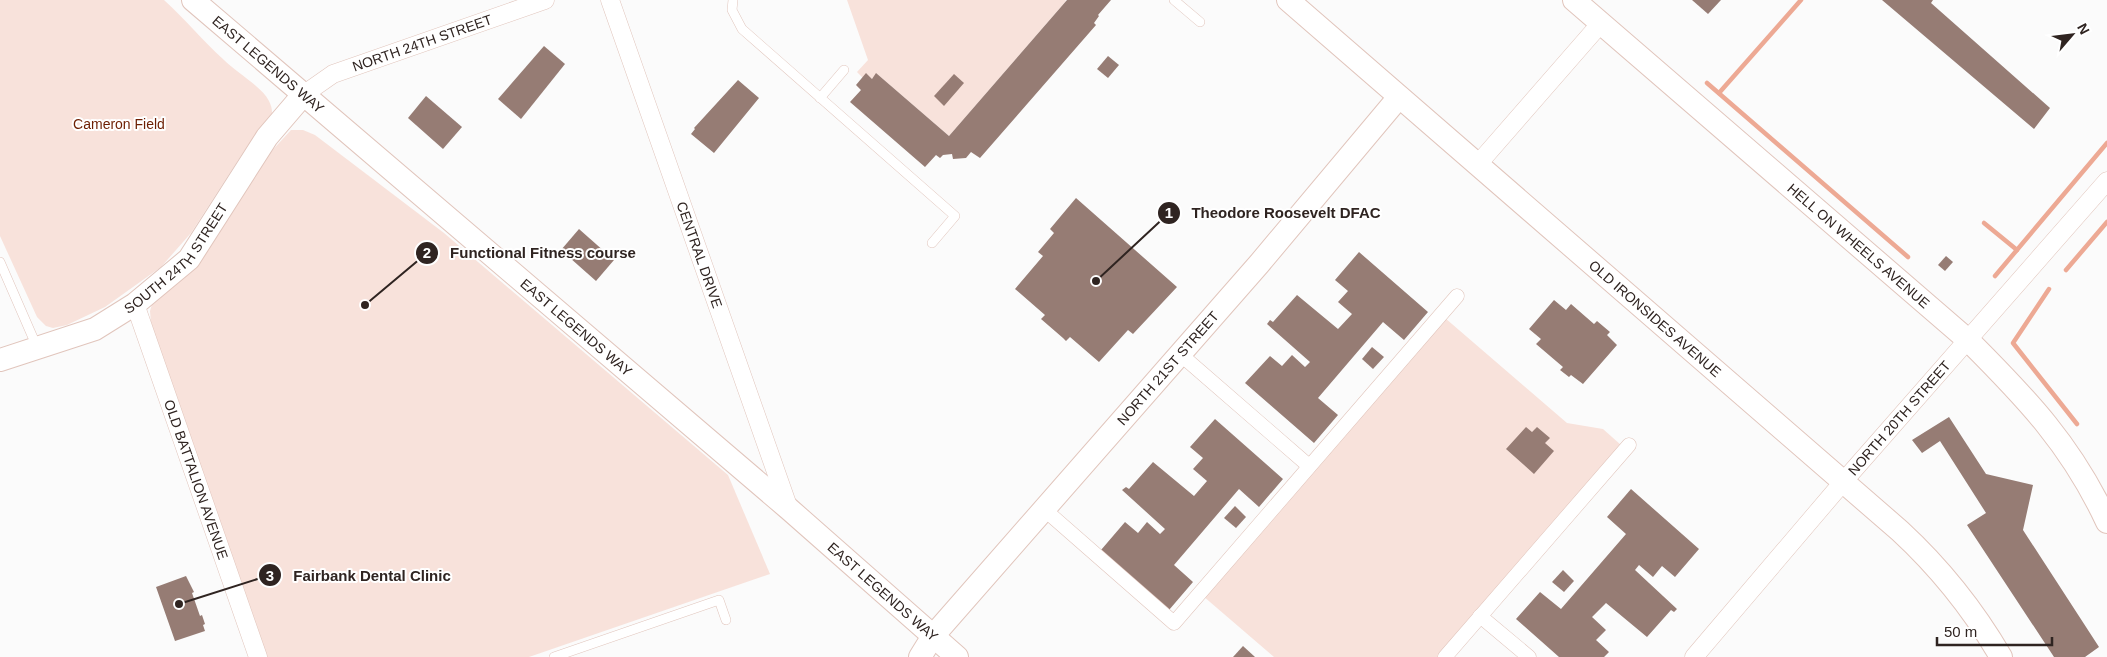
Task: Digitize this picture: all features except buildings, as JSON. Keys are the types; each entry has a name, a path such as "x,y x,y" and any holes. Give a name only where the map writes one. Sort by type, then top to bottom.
{"street":[{"name":"EAST LEGENDS WAY","path":"193,0 789,509 957,657"},
{"name":"NORTH 24TH STREET","path":"303,95 333,74 545,0"},
{"name":"CENTRAL DRIVE","path":"610,0 789,509"},
{"name":"OLD IRONSIDES AVENUE","path":"1288,0 1900,531 1940,570 1972,611 2001,657"},
{"name":"HELL ON WHEELS AVENUE","path":"1574,0 1968,341 2017,388 2054,432 2084,476 2107,522"},
{"path":"1478,164 1601,23"},
{"name":"SOUTH 24TH STREET","path":"0,360 96,329 135,304 189,259 267,137 303,95"},
{"name":"NORTH 21ST STREET","path":"933,636 1045,510 1400,97"},
{"name":"NORTH 20TH STREET","path":"1694,657 1843,482 2107,181"},
{"path":"1045,510 1174,623 1457,296"},
{"name":"OLD BATTALION AVENUE","path":"135,304 258,657"},
{"path":"1180,354 1310,466"},
{"path":"1445,657 1629,445"},
{"path":"1480,616 1529,657"},
{"path":"920,657 933,636"}],"lane":[{"path":"734,0 732,10 742,29 955,216 932,243"},
{"path":"1174,0 1200,22"},
{"path":"820,98 844,70"},
{"path":"0,262 38,348"},
{"path":"554,657 719,600 726,620"}],"green space":[{"name":"Cameron Field","path":"0,0 164,0 229,65 261,90 269,101 272,110 269,123 244,151 191,233 161,267 105,307 67,325 53,328 46,326 37,317 0,236"},
{"path":"847,0 1066,1 949,136 877,74 872,79 866,74 863,78 857,72 868,60"},
{"path":"291,130 303,130 315,135 444,233 728,475 770,574 529,657 266,657 151,323 150,311 153,301 256,168"},
{"path":"1445,318 1567,423 1603,429 1621,445 1438,657 1274,657 1203,596"}],"waterway":[{"path":"1719,93 1801,0"},
{"path":"1707,83 1908,257"},
{"path":"1995,276 2107,143"},
{"path":"2066,270 2107,222"},
{"path":"1984,223 2017,250"},
{"path":"2049,289 2013,343 2077,424"}],"place":[{"name":"Theodore Roosevelt DFAC","path":"1096,281"},
{"name":"Functional Fitness course","path":"365,305"},
{"name":"Fairbank Dental Clinic","path":"179,604"}]}
